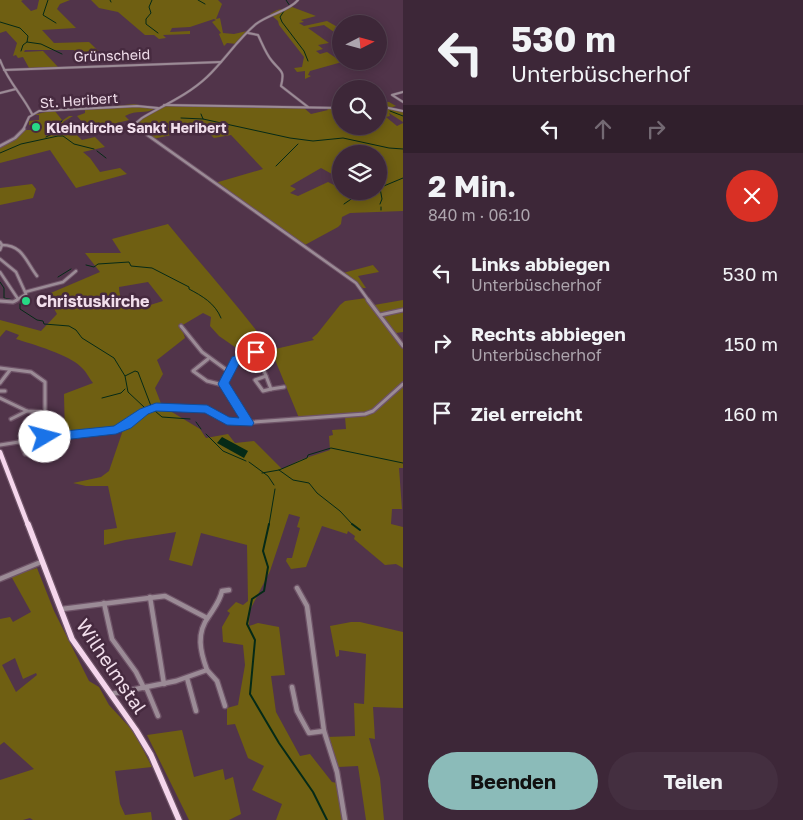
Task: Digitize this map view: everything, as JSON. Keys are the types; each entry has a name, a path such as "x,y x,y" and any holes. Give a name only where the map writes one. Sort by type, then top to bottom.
{"main road":[{"name":"Wilhelmstal","path":"0,452 59,610 72,639 136,730 151,755 179,820"}],"street":[{"path":"298,0 292,7 281,8 265,16 204,80 138,120 136,127 356,283 403,346"},
{"path":"248,32 258,35 272,61 281,68 283,77 281,86 308,108"},
{"path":"0,60 7,78 32,114"},
{"name":"Grünscheid","path":"4,70 221,62"},
{"path":"0,93 16,90"},
{"path":"403,92 392,95 403,104"},
{"path":"392,108 403,104"},
{"path":"163,105 332,108"},
{"name":"St. Heribert","path":"0,146 25,129 28,119 32,114 54,109 137,106 159,108"},
{"path":"387,107 403,111"},
{"path":"0,250 2,245"},
{"path":"2,245 17,246 37,276"},
{"path":"0,259 16,272 25,292"},
{"path":"0,301 14,302 25,295 25,292 63,282 76,270"},
{"path":"0,272 18,299"},
{"path":"380,315 403,310"},
{"path":"181,326 197,349 228,372"},
{"path":"223,385 228,372 236,360 256,352 269,350"},
{"path":"256,352 271,389"},
{"path":"208,359 193,371 196,375 223,385 248,423"},
{"path":"0,368 34,373 45,382 45,437"},
{"path":"0,383 10,370"},
{"path":"266,376 256,378 263,391 284,387"},
{"path":"0,445 45,437 116,430 127,425 144,412 156,407 207,409 219,417 234,422 248,423 369,413 403,384"},
{"path":"0,391 5,391"},
{"path":"0,398 27,411 45,412"},
{"path":"12,420 27,411"},
{"path":"20,441 25,454 32,455"},
{"path":"0,579 41,562"},
{"path":"296,588 307,606 324,732 337,772 344,820"},
{"path":"225,706 217,681 207,670 199,645 207,618 220,601 222,590 229,590"},
{"path":"59,610 165,596 207,618"},
{"path":"150,598 153,625 161,654 164,684"},
{"path":"104,603 112,639 136,672 158,716"},
{"path":"110,694 164,684 207,670"},
{"path":"187,678 196,711"},
{"path":"292,687 294,703 301,723 308,733 324,732"}],"shaded area":[{"path":"0,0 23,0 21,1 31,11 37,9 39,0 70,0 60,4 57,9 76,28 42,30 54,43 89,42 109,61 86,60 74,50 25,50 24,52 43,51 58,67 29,68 23,57 13,56 17,43 6,31 0,33"},
{"path":"91,0 218,0 222,4 216,19 220,18 223,33 234,34 247,31 237,44 227,43 224,46 219,34 221,33 212,22 216,20 214,19 190,27 172,28 170,32 190,31 190,34 163,35 166,38 159,39 154,35 145,35 118,12 99,8"},
{"path":"292,7 316,16 301,20 304,22 299,23 304,26 327,21 332,24 332,31 324,25 308,28 329,43 318,45 323,49 316,51 320,54 327,52 332,55 332,65 310,71 308,75 311,76 305,79 305,71 297,72 294,68 302,67 304,57 279,25 278,21 270,14 277,10"},
{"path":"387,102 396,106 389,108 403,111 403,122 389,113 390,116 387,117"},
{"path":"134,104 156,108 125,116 129,120 89,130 77,116 85,113 85,109"},
{"path":"164,106 304,108 311,114 332,109 332,135 387,135 387,118 397,126 403,123 403,211 350,213 342,217 341,224 338,227 303,246 215,183 263,169 231,135 214,138 203,128 153,139 136,125 139,121"},
{"path":"54,110 62,120 55,123 56,125 69,116 73,116 63,122 82,140 95,137 105,147 83,152 100,172 120,168 127,174 76,188 50,150 0,163 0,147 26,130 38,130 38,125 29,125 29,121 39,120 39,115 33,115"},
{"path":"32,184 36,189 33,198 0,205 0,188"},
{"path":"168,224 271,350 245,354 219,336 210,326 211,317 203,313 181,326 185,338 157,360 163,374 155,388 162,406 200,429 206,438 228,434 235,443 254,441 282,469 300,460 330,450 329,436 333,435 332,430 346,429 345,417 373,413 403,387 403,468 399,468 402,509 392,509 391,524 403,527 403,568 396,564 385,565 354,539 355,536 348,531 347,534 322,526 306,567 291,569 286,561 287,558 292,558 300,528 297,527 300,517 289,514 270,571 250,610 249,626 258,623 279,627 285,675 271,676 276,712 300,756 310,754 332,782 337,783 343,820 276,820 282,804 252,790 264,766 248,758 235,724 227,725 227,708 238,705 245,665 243,645 223,642 222,627 230,613 227,611 236,602 243,605 248,601 247,545 201,533 192,566 169,560 176,532 104,545 104,530 117,528 108,486 86,486 73,483 101,477 109,471 123,430 65,436 64,394 93,383 83,369 68,358 16,339 19,335 6,330 0,337 0,320 41,331 57,314 46,295 100,272 85,253 121,253 112,239","holes":["148,282 163,301 134,310 121,298 119,287"]},
{"path":"373,265 379,272 358,276 366,288 363,288 343,273"},
{"path":"366,298 403,349 403,382 371,411 299,418 271,350 314,340 312,338 340,305 345,301"},
{"path":"403,300 403,310 381,314 374,305"},
{"path":"403,311 403,332 396,333 382,315"},
{"path":"222,437 248,451 244,458 217,443"},
{"path":"37,568 54,611 89,681 99,687 109,705 134,732 152,767 115,771 120,804 125,815 151,812 152,820 33,820 30,818 23,820 0,820 0,780 34,769 4,742 0,745 0,619 10,617 13,622 31,612 11,576","holes":["15,658 23,679 36,673 37,675 16,692 2,665"]},
{"path":"360,622 403,632 403,708 373,707 375,739 369,738 380,778 384,820 366,820 358,766 338,767 327,737 355,736 354,703 364,704 366,654 339,650 339,656 336,657 330,626"},
{"path":"182,730 194,777 223,769 225,780 233,777 241,814 229,820 189,820 147,735"}],"waterway":[{"path":"48,0 43,15 56,23"},
{"path":"152,0 149,7 151,13 146,19 146,24 158,33"},
{"path":"198,0 205,4"},
{"path":"286,0 290,6"},
{"path":"284,11 280,17 282,22 304,51 308,61"},
{"path":"0,22 20,28 28,36 27,42"},
{"path":"21,51 23,45 27,42"},
{"path":"27,42 41,44 62,54"},
{"path":"390,111 403,116"},
{"path":"201,114 203,119"},
{"path":"181,118 203,119"},
{"path":"203,119 290,138 313,141 343,138 389,148 403,149"},
{"path":"46,137 60,130 58,124 62,121"},
{"path":"0,153 21,144 58,136 63,136 74,144 94,149"},
{"path":"276,166 298,144"},
{"path":"97,151 106,158"},
{"path":"387,185 403,178"},
{"path":"344,204 350,200"},
{"path":"380,204 382,200"},
{"path":"86,265 94,267 98,264 129,262 131,266 152,268 189,287 189,289 203,297 212,304 221,318"},
{"path":"58,277 71,269"},
{"path":"0,282 4,288 4,298 14,300"},
{"path":"20,304 20,309 37,320 43,321 44,324 69,326 76,330 82,338 114,358 125,376"},
{"path":"125,376 135,371 138,372 151,406"},
{"path":"125,376 128,392 144,407"},
{"path":"102,398 121,393 125,389"},
{"path":"155,411 162,417 190,419"},
{"path":"196,422 201,429"},
{"path":"206,434 223,451 246,461"},
{"path":"279,470 307,458 308,455 331,448 403,463"},
{"path":"249,462 264,473"},
{"path":"264,473 279,470"},
{"path":"279,470 293,480 309,483 317,493 340,511 352,524"},
{"path":"264,473 274,485"},
{"path":"269,525 275,489"},
{"path":"269,524 263,551 268,567 264,591 252,599 247,624 255,640 250,694 279,743 313,792 327,820"},
{"path":"352,524 360,530"}],"place":[{"name":"Kleinkirche Sankt Heribert","path":"36,127"},
{"name":"Christuskirche","path":"26,301"}],"route":[{"path":"45,437 116,430 127,425 150,408 156,407 207,409 227,421 248,423 223,384 236,360 241,356 256,352"}]}
